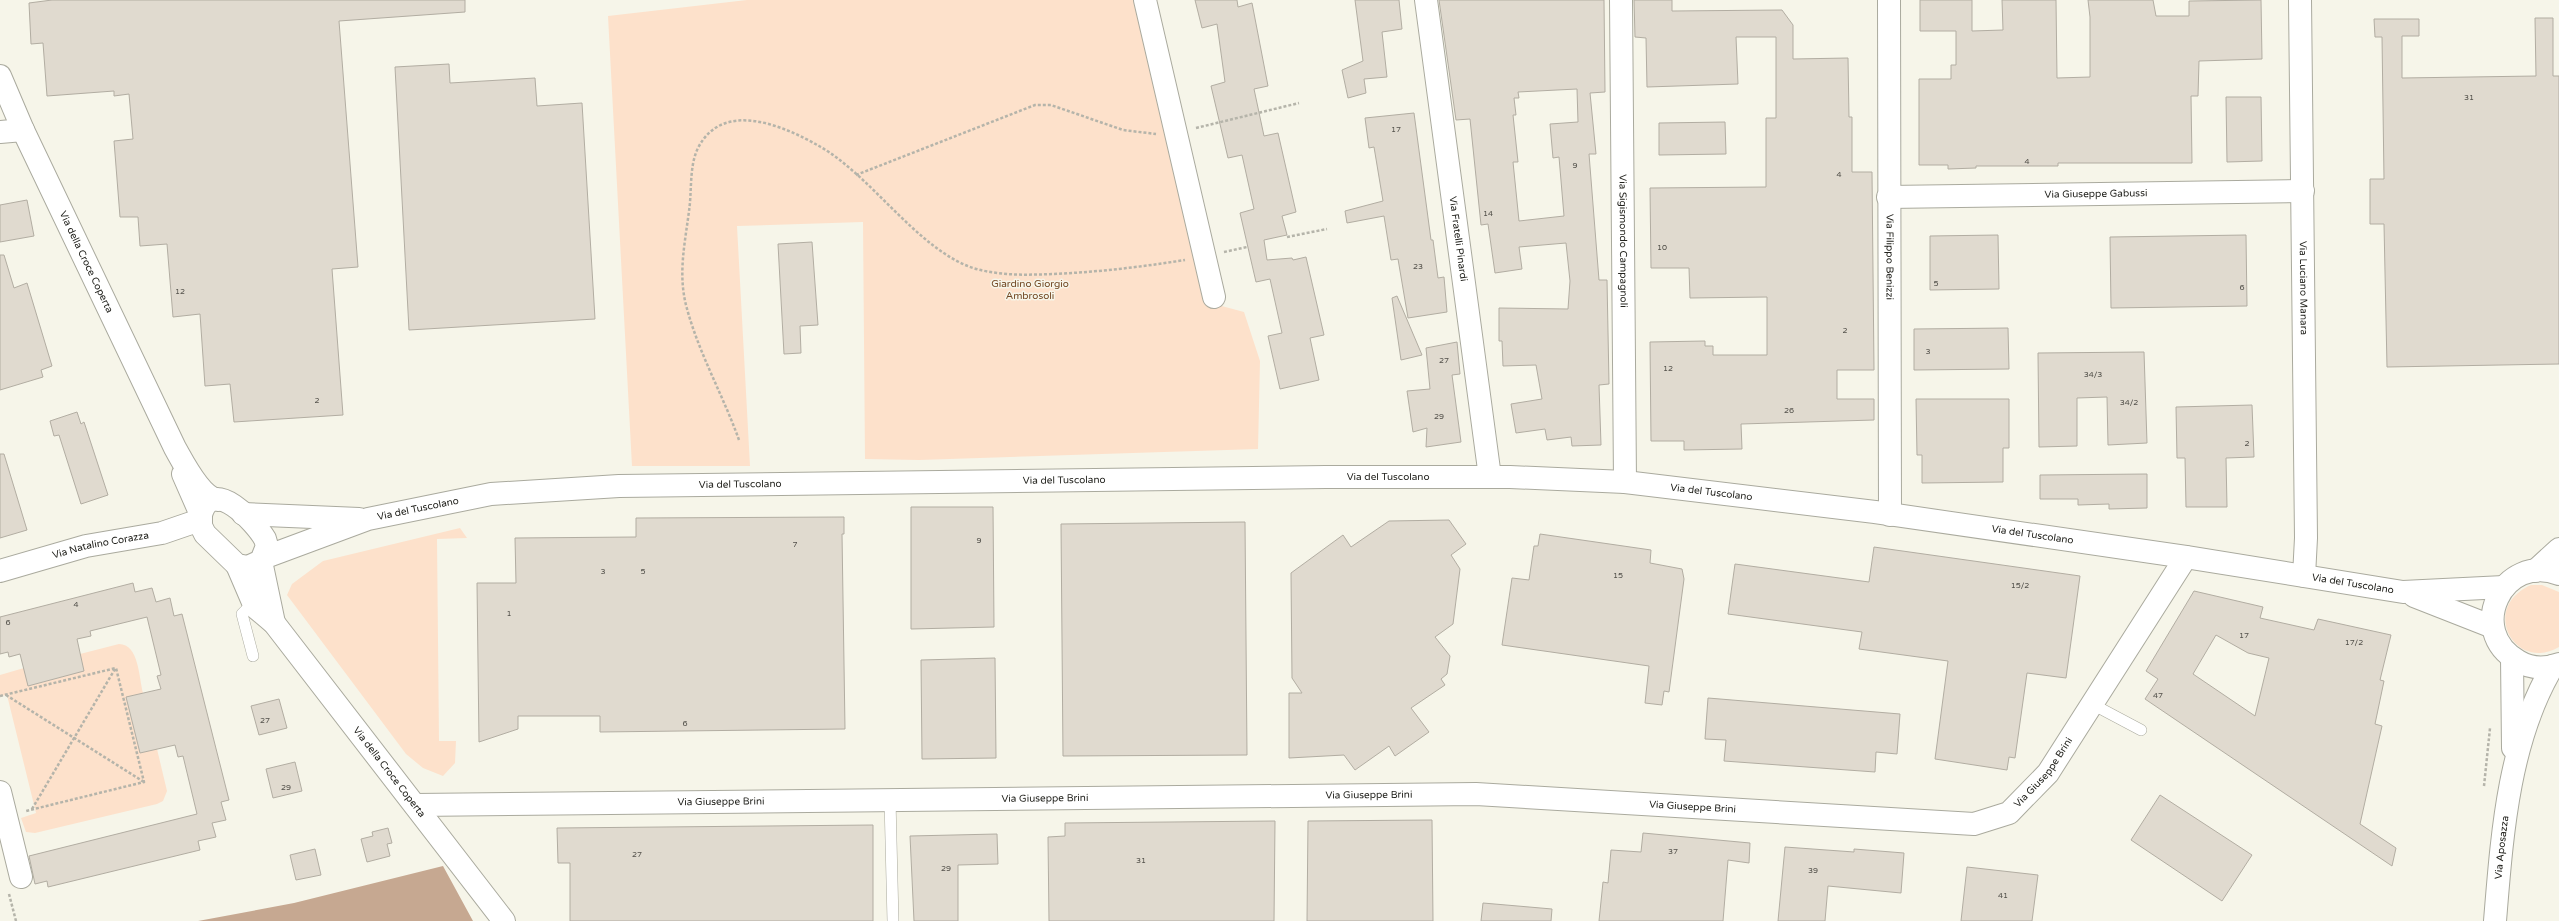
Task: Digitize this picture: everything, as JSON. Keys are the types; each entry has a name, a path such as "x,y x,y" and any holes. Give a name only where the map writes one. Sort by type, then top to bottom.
{"street":[{"path":"1145,0 1214,297"},
{"name":"Via Fratelli Pinardi","path":"1426,0 1490,477"},
{"name":"Via Sigismondo Campagnoli","path":"1621,0 1625,482"},
{"name":"Via Filippo Benizzi","path":"1889,0 1888,197 1890,514"},
{"name":"Via Luciano Manara","path":"2300,0 2306,538 2304,576"},
{"name":"Via della Croce Coperta","path":"0,76 23,130 175,448 193,479 205,491 218,500 232,503 265,539 267,546 262,560 274,623"},
{"path":"0,132 23,130"},
{"name":"Via Giuseppe Gabussi","path":"1888,197 2303,191"},
{"name":"Via della Croce Coperta","path":"175,448 183,476 200,517 203,530 210,539 238,565 253,603 274,623 504,921"},
{"name":"Via del Tuscolano","path":"262,560 368,519 491,494 619,486 1326,477 1490,477 1625,482 1890,514 2186,557 2403,592"},
{"path":"200,517 208,503 218,500"},
{"name":"Via del Tuscolano","path":"243,514 368,519"},
{"name":"Via Natalino Corazza","path":"0,571 86,546 162,533 200,517"},
{"path":"162,533 184,538 210,539"},
{"path":"2535,571 2559,549"},
{"name":"Via Giuseppe Brini","path":"415,806 1476,794 1974,824 2009,813 2048,773 2186,557"},
{"path":"238,565 248,567 262,560"},
{"path":"2556,665 2531,667 2512,658 2500,645 2492,627 2494,606 2504,587 2519,576 2535,571 2559,574"},
{"path":"2403,592 2504,587"},
{"path":"2403,592 2492,627"},
{"name":"Via Aposazza","path":"2512,658 2514,773"},
{"name":"Via Aposazza","path":"2495,921 2502,835 2514,773 2533,702 2556,665"},
{"path":"0,792 21,877"}],"lane":[{"path":"253,603 242,614 253,656"},
{"path":"2092,704 2141,730"},
{"path":"890,800 893,921"}],"path":[{"path":"856,174 1035,105 1051,105 1123,130 1157,134 1176,132 1299,103"},
{"path":"739,440 705,361 686,305 682,279 683,255 697,149 709,132 728,122 757,121 780,126 821,147 856,174 943,253 971,267 999,275 1105,272 1204,256 1248,247"},
{"path":"1287,237 1327,229"},
{"path":"0,696 116,668"},
{"path":"32,809 116,668"},
{"path":"116,668 144,782"},
{"path":"5,695 144,782"},
{"path":"2484,786 2490,725"},
{"path":"25,811 144,782"}],"green space":[{"name":"Giardino Giorgio Ambrosoli","path":"747,0 1136,0 1203,301 1244,312 1260,361 1258,449 919,460 865,459 863,222 737,226 750,466 632,466 608,16"},
{"path":"460,528 467,538 437,539 439,741 456,741 455,763 443,776 423,768 406,754 287,595 292,584 323,561"},
{"path":"2531,585 2542,585 2559,592 2559,647 2543,653 2529,652 2517,645 2509,634 2505,622 2507,608 2515,595"},
{"path":"119,644 126,645 131,650 137,663 143,693 126,698 140,753 157,749 167,791 163,801 157,804 35,833 26,832 21,818 36,813 7,695 0,696 0,675 24,668 29,686 84,671 80,654"}],"shaded area":[{"path":"443,866 473,921 198,921 294,903"}],"building":[{"path":"52,0 465,0 465,12 339,21 358,267 332,269 343,415 234,422 230,384 205,386 200,314 173,317 167,244 140,246 138,217 120,217 114,141 133,139 129,94 114,96 114,91 47,96 43,43 31,44 29,3"},
{"path":"1195,0 1237,0 1238,7 1252,3 1268,86 1254,89 1264,136 1278,133 1296,212 1282,216 1287,235 1264,240 1267,260 1292,258 1293,260 1306,257 1324,335 1310,338 1319,380 1280,389 1268,336 1282,333 1270,279 1256,282 1240,213 1254,209 1242,155 1228,158 1211,86 1225,82 1217,24 1202,28"},
{"path":"1355,0 1399,0 1402,29 1382,32 1387,77 1364,79 1366,93 1348,98 1342,70 1363,61"},
{"path":"1439,0 1604,0 1605,92 1590,93 1596,154 1589,154 1599,280 1607,280 1609,384 1599,385 1601,445 1572,446 1571,437 1547,440 1545,429 1516,433 1511,404 1542,399 1536,365 1503,366 1502,341 1499,341 1499,308 1568,309 1570,281 1566,243 1519,247 1522,269 1495,273 1488,224 1481,225 1470,119 1456,120","holes":["1577,89 1578,122 1550,124 1553,158 1559,157 1564,216 1519,221 1513,162 1518,162 1513,115 1516,115 1514,98 1519,98 1518,92"]},
{"path":"1634,0 1672,0 1672,11 1782,10 1793,25 1793,59 1848,58 1849,117 1852,117 1852,172 1872,172 1874,370 1837,370 1837,399 1874,399 1874,420 1741,424 1742,449 1684,450 1684,441 1651,441 1650,342 1705,341 1705,346 1713,346 1713,355 1767,355 1767,297 1690,298 1689,268 1651,268 1650,188 1766,187 1766,118 1776,118 1776,37 1736,37 1738,84 1647,87 1646,38 1635,37"},
{"path":"1920,0 1972,0 1972,31 2003,30 2002,0 2056,0 2057,78 2090,77 2090,17 2088,0 2153,0 2156,16 2189,16 2189,1 2261,0 2262,59 2199,61 2198,96 2191,96 2192,163 2058,163 2058,166 1976,166 1976,168 1948,169 1948,165 1919,165 1919,79 1951,79 1951,65 1956,65 1956,31 1920,31"},
{"path":"2535,18 2553,18 2553,76 2559,76 2559,364 2387,367 2384,224 2370,224 2370,179 2384,179 2382,37 2375,37 2374,19 2419,19 2419,36 2402,36 2402,78 2536,76"},
{"path":"449,64 450,83 535,78 537,106 582,103 595,319 409,330 395,67"},
{"path":"2226,97 2261,97 2262,161 2227,162"},
{"path":"1414,113 1431,240 1433,240 1438,278 1444,277 1447,312 1408,318 1398,259 1391,260 1384,216 1347,223 1345,211 1383,201 1374,147 1369,148 1365,118"},
{"path":"1725,122 1726,154 1659,155 1659,123"},
{"path":"27,200 34,236 0,242 0,205"},
{"path":"1998,235 1999,289 1930,290 1930,236"},
{"path":"2246,235 2247,306 2111,308 2110,237"},
{"path":"812,242 818,325 800,326 801,353 784,354 778,244"},
{"path":"0,255 4,255 14,288 27,283 52,366 41,370 43,377 0,390"},
{"path":"1397,296 1422,355 1401,360 1392,298"},
{"path":"2008,328 2009,369 1914,370 1914,329"},
{"path":"1457,342 1460,374 1452,375 1461,442 1426,447 1427,428 1413,432 1407,391 1430,389 1426,348"},
{"path":"2144,352 2147,443 2108,445 2107,397 2077,398 2077,446 2039,447 2038,353"},
{"path":"1916,399 2009,399 2009,448 2003,448 2003,482 1922,483 1922,455 1917,455"},
{"path":"2252,405 2254,457 2226,458 2227,507 2186,507 2185,458 2177,458 2176,407"},
{"path":"77,412 81,424 84,422 108,495 81,504 59,435 54,436 50,421"},
{"path":"0,454 4,454 27,530 0,538"},
{"path":"2147,474 2147,508 2109,509 2109,504 2078,505 2078,499 2040,499 2040,475"},
{"path":"911,507 993,507 994,627 911,629"},
{"path":"844,517 844,534 842,534 845,729 600,732 600,716 518,716 518,729 479,742 477,583 516,583 515,538 636,537 636,518"},
{"path":"1449,520 1466,544 1451,555 1460,569 1453,624 1435,637 1450,656 1447,674 1441,679 1445,685 1411,708 1429,732 1395,756 1389,746 1355,770 1344,755 1289,758 1289,693 1302,693 1292,678 1291,573 1343,535 1351,547 1389,521"},
{"path":"1245,522 1247,755 1063,756 1061,524"},
{"path":"1540,534 1651,550 1650,563 1682,569 1684,579 1669,692 1664,691 1662,705 1645,703 1649,666 1502,645 1512,578 1529,580 1534,546 1538,546"},
{"path":"1874,547 2080,576 2066,678 2027,673 2015,758 2009,757 2007,770 1935,759 1948,661 1859,649 1862,632 1728,614 1735,564 1869,582"},
{"path":"133,583 135,592 152,588 156,602 170,598 174,616 182,614 229,800 221,802 226,820 212,823 216,837 198,841 200,850 48,887 47,881 35,884 29,856 197,814 183,756 178,757 175,745 140,753 126,697 161,689 157,676 161,675 147,617 90,631 91,636 77,639 84,671 28,686 20,654 9,657 8,652 0,654 0,617"},
{"path":"2194,591 2263,607 2260,618 2314,630 2318,619 2391,635 2380,680 2384,681 2375,724 2382,726 2360,824 2396,848 2392,866 2145,699 2158,679 2146,671","holes":["2216,635 2248,653 2269,658 2255,716 2193,674"]},
{"path":"995,658 996,758 922,759 921,660"},
{"path":"1708,698 1900,714 1897,754 1876,752 1875,772 1724,761 1726,740 1705,739"},
{"path":"279,699 287,728 259,735 251,706"},
{"path":"295,762 302,791 273,798 266,769"},
{"path":"2160,795 2252,855 2222,901 2131,840"},
{"path":"1432,820 1433,921 1307,921 1308,821"},
{"path":"1275,821 1274,921 1049,921 1048,837 1065,836 1065,823"},
{"path":"873,825 873,921 570,921 570,863 558,863 557,828"},
{"path":"388,828 392,843 387,844 390,856 367,862 361,839 373,836 372,832"},
{"path":"1643,833 1750,843 1749,863 1728,860 1723,921 1599,921 1603,882 1608,883 1611,850 1641,852"},
{"path":"997,834 998,864 958,865 958,921 914,921 910,836"},
{"path":"1785,847 1854,852 1854,849 1904,853 1901,893 1828,886 1825,921 1778,921"},
{"path":"315,849 321,875 296,880 290,855"},
{"path":"1967,867 2038,875 2032,921 1961,921"},
{"path":"1483,903 1552,909 1551,921 1481,921"}]}
